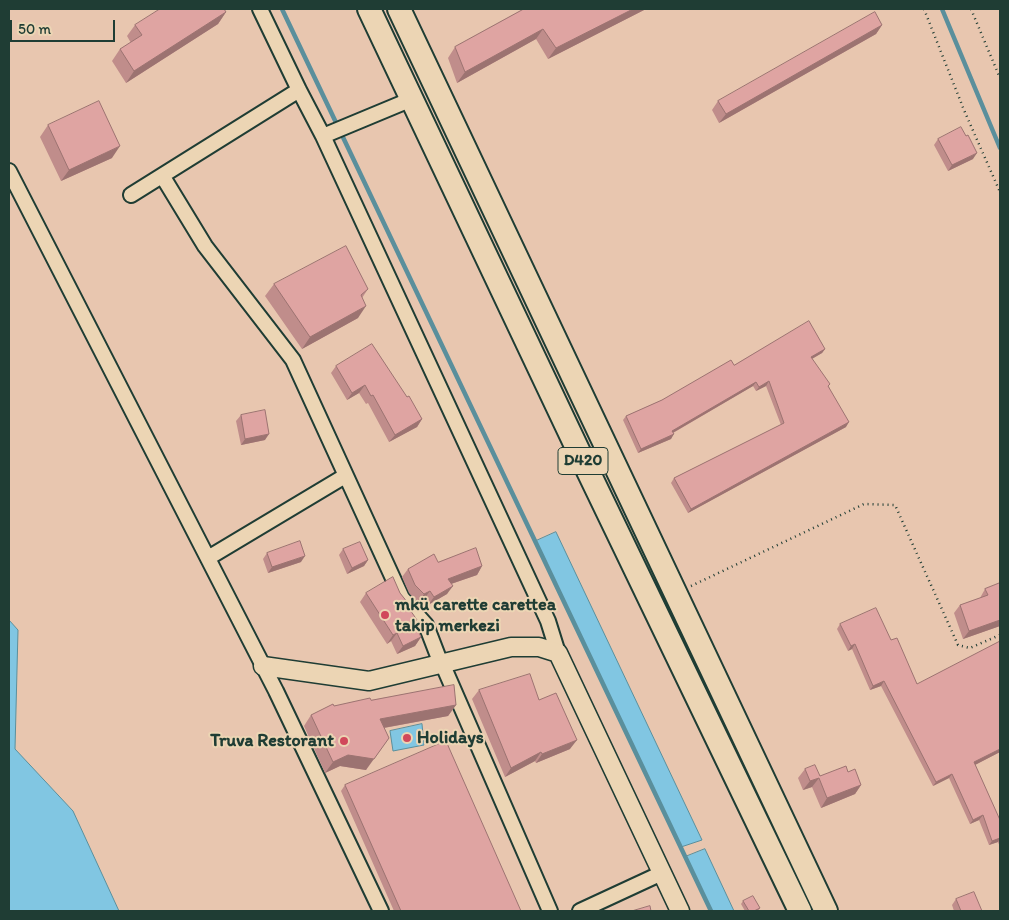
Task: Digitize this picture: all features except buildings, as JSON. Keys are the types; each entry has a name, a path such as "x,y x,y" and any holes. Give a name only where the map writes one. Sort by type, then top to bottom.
{"main road":[{"name":"D420","path":"370,9 587,469 800,911"},
{"name":"D420","path":"399,9 826,911"}],"street":[{"path":"260,9 323,136 548,621 558,653 680,911"},
{"path":"131,195 163,177 299,90"},
{"path":"323,136 412,99"},
{"path":"9,171 263,666 381,911"},
{"path":"163,177 205,246 293,360 402,598 426,625 550,911"},
{"path":"208,558 345,476"},
{"path":"263,666 370,681 511,647 539,647 558,653"},
{"path":"580,911 662,873"}],"path":[{"path":"924,9 964,110 1000,192"},
{"path":"971,9 1000,78"},
{"path":"676,592 864,504 895,505 958,645 970,648 1000,635"}],"water":[{"path":"556,532 702,840 681,847 536,541"},
{"path":"9,620 18,630 15,749 73,811 119,911 9,911"},
{"name":"Holidays","path":"422,724 424,745 393,751 390,731"},
{"path":"705,849 734,911 711,911 685,857"}],"waterway":[{"path":"282,9 711,911"},
{"path":"942,9 1000,148"}],"place":[{"name":"mkü carette carettea takip merkezi","path":"385,615"},
{"name":"Holidays","path":"407,738"},
{"name":"Truva Restorant","path":"344,741"}]}
